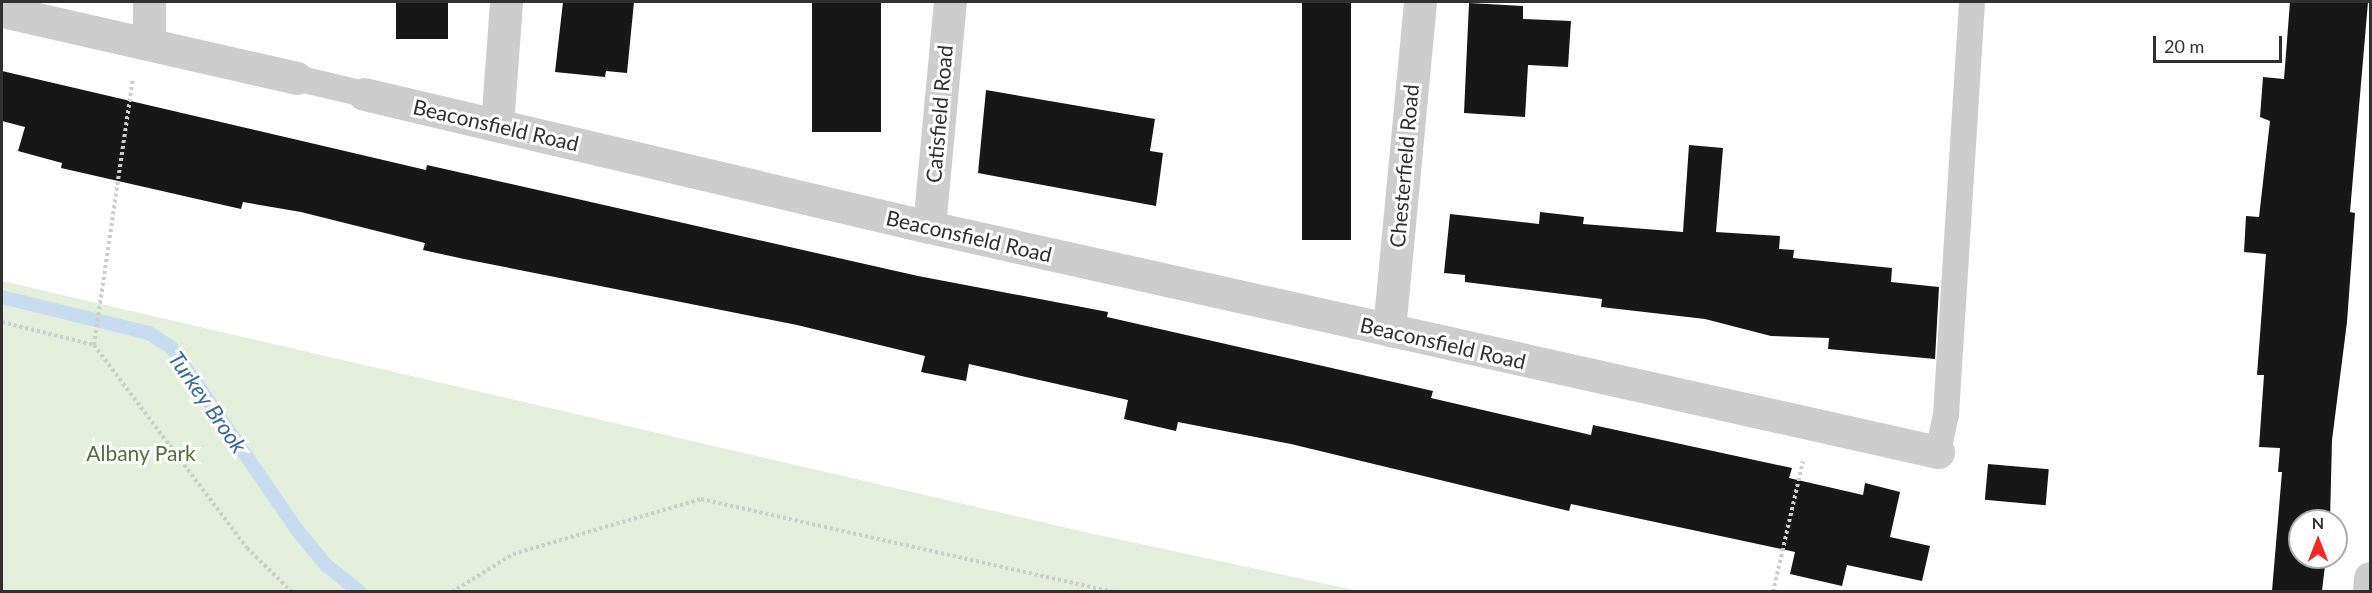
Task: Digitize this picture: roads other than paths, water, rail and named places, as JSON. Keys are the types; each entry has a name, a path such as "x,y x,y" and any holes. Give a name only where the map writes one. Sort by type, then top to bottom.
{"street":[{"path":"144,42 148,2"},
{"path":"496,125 506,2"},
{"name":"Catisfield Road","path":"929,227 950,2"},
{"name":"Chesterfield Road","path":"1389,330 1420,2"},
{"name":"Beaconsfield Road","path":"2,11 296,78"},
{"name":"Beaconsfield Road","path":"364,94 929,227 1811,426 1938,452"},
{"path":"2369,591 2370,578"}],"lane":[{"path":"1938,452 1946,415 1972,2"},
{"name":"Beaconsfield Road","path":"296,78 364,94"}],"waterway":[{"name":"Turkey Brook","path":"2,297 149,333 172,348 297,530 326,565 360,592"}],"park label":[{"name":"Albany Park","path":"141,453"}]}
